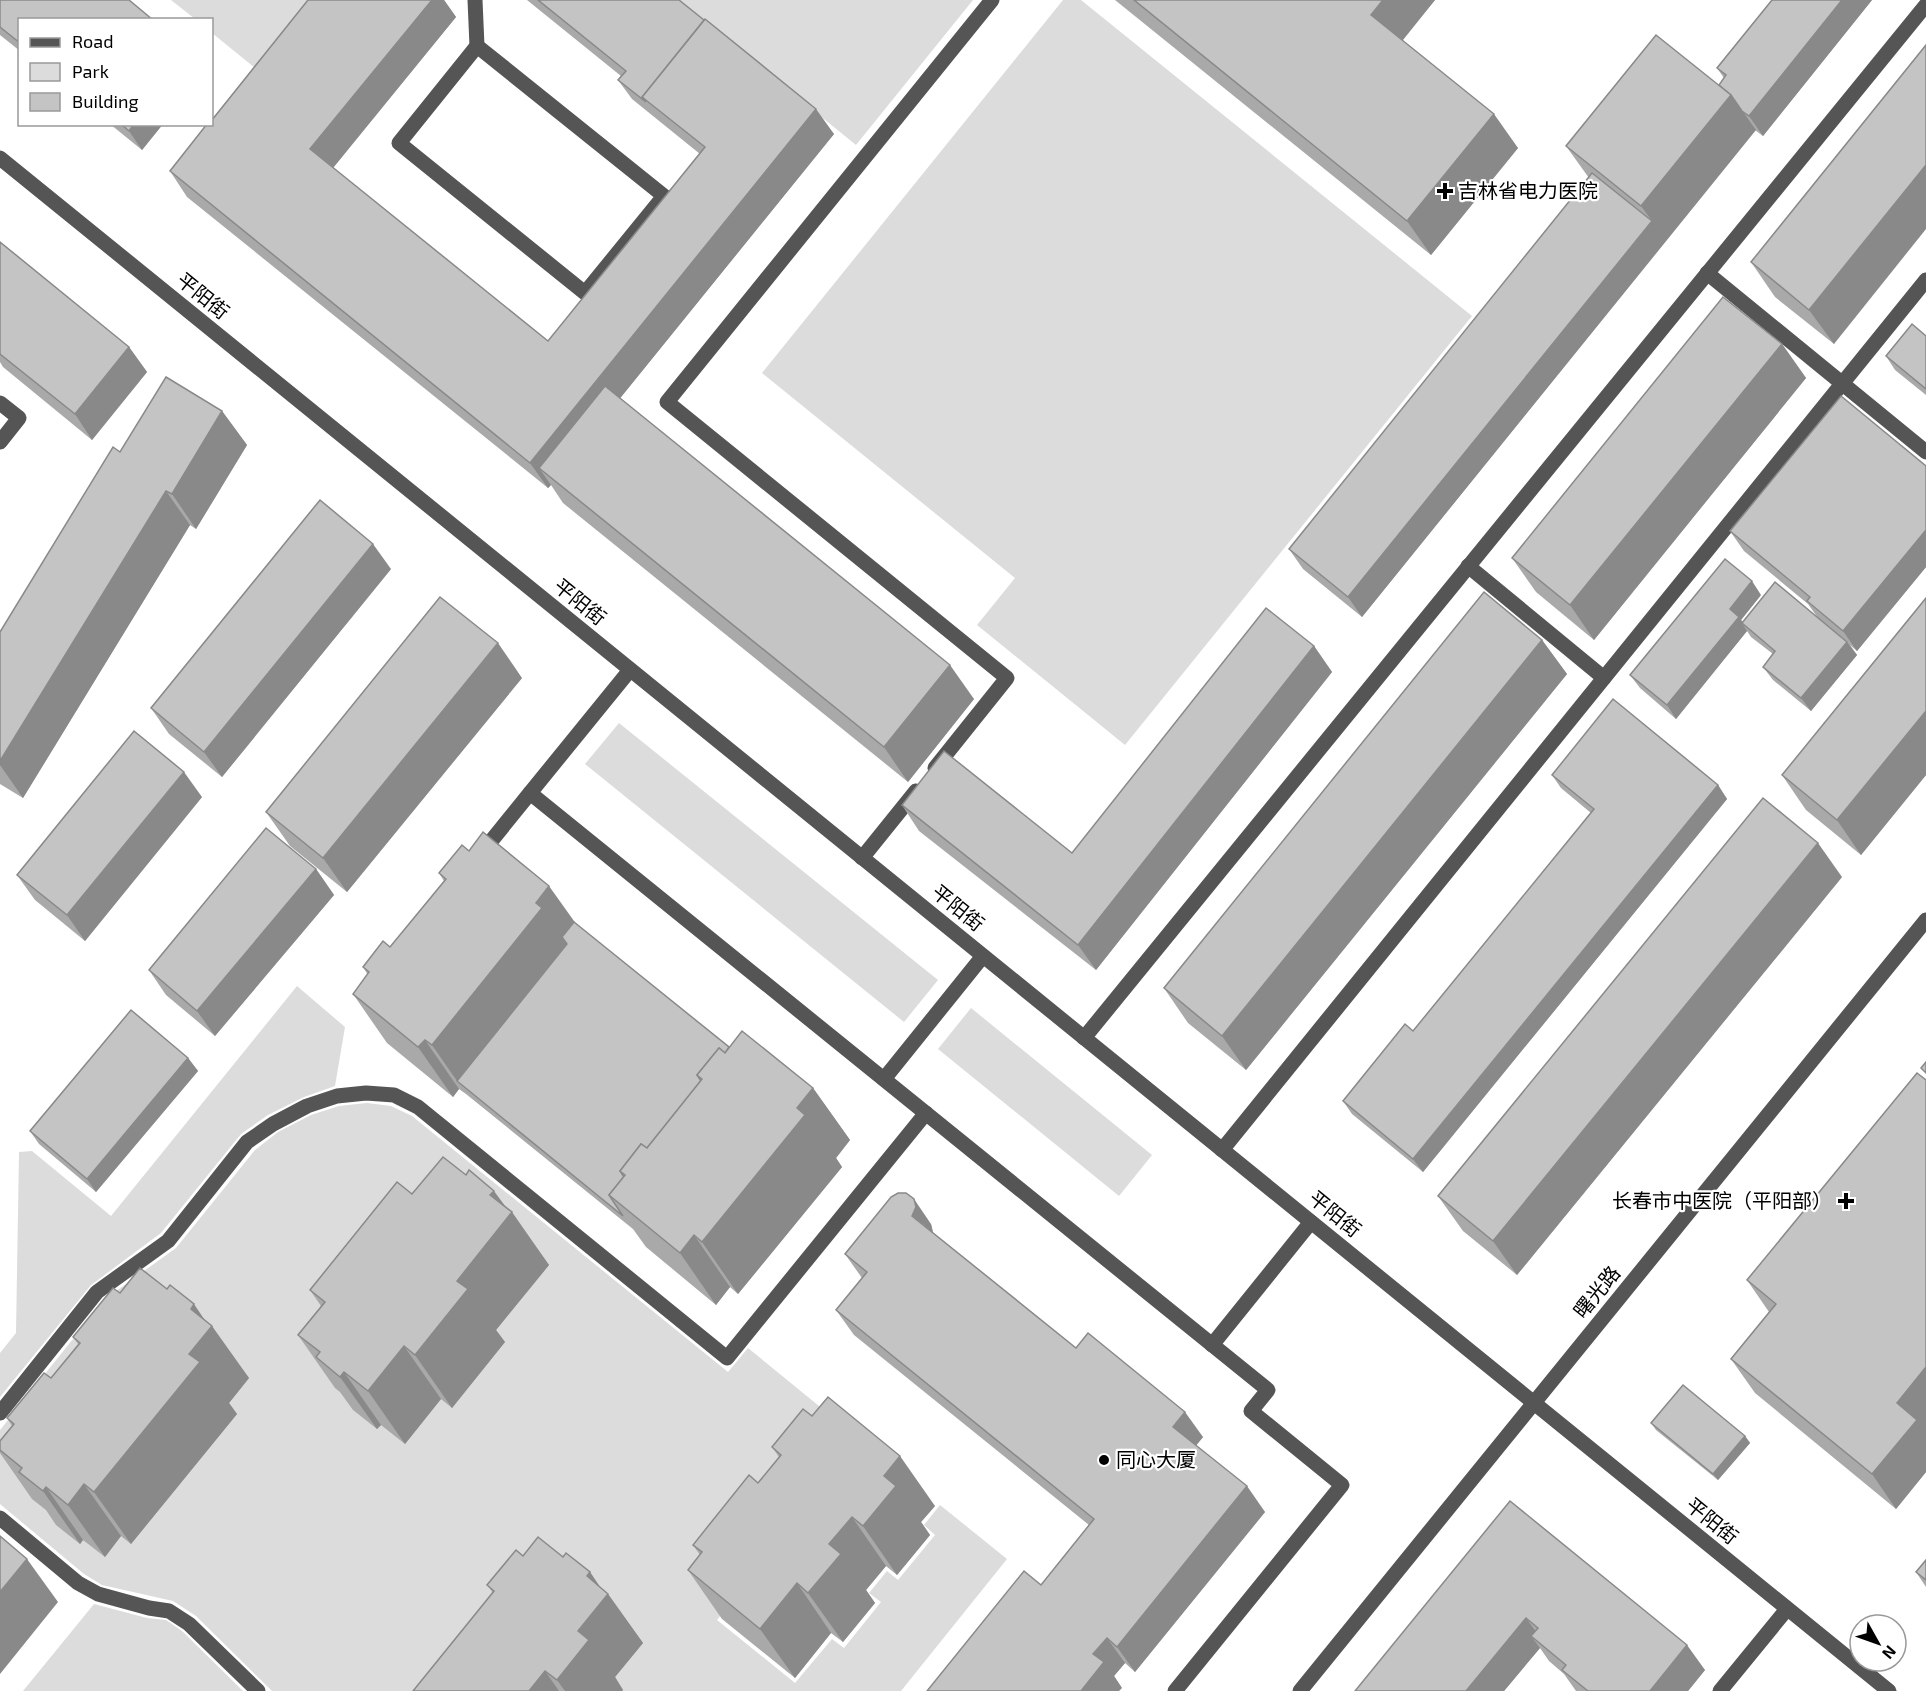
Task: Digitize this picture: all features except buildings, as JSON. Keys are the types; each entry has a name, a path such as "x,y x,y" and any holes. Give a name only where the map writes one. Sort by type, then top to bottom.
{"street":[{"path":"475,0 477,46 399,143 585,293 664,196 477,46"},
{"path":"862,858 1007,678 667,402 992,0"},
{"path":"1083,1038 1926,5"},
{"name":"平阳街","path":"0,158 1889,1691"},
{"path":"1707,273 1926,452"},
{"path":"1222,1150 1926,280"},
{"path":"0,402 20,418 0,442"},
{"path":"1468,566 1604,678"},
{"path":"472,864 630,670"},
{"path":"530,793 1268,1390 1251,1411 1342,1485 1175,1691"},
{"name":"曙光路","path":"1300,1691 1926,920"},
{"path":"884,1079 983,956"},
{"path":"0,1413 98,1292 168,1241 247,1142 273,1124 307,1106 337,1096 366,1093 394,1095 418,1107 727,1358 926,1113"},
{"path":"1212,1345 1311,1222"},
{"path":"0,1518 78,1583 98,1594 149,1608 170,1611 189,1624 258,1691"},
{"path":"1720,1691 1787,1609"}],"green space":[{"path":"171,0 336,0 271,81 213,34 213,18 194,18"},
{"path":"677,0 973,0 856,145"},
{"path":"1063,0 1081,0 1472,316 1125,745 977,625 1015,578 762,373"},
{"path":"619,723 938,980 904,1022 585,764"},
{"path":"297,986 345,1027 335,1086 304,1097 268,1115 241,1134 161,1233 91,1285 0,1397 0,1353 16,1333 19,1152 32,1151 111,1216"},
{"path":"971,1008 1152,1155 1119,1196 938,1049"},
{"path":"367,1103 391,1106 412,1116 728,1372 748,1348 862,1441 717,1620 795,1683 832,1639 844,1648 881,1602 869,1593 887,1571 898,1580 935,1535 924,1525 940,1505 1007,1559 901,1691 272,1691 196,1616 173,1601 102,1585 84,1574 0,1504 0,1430 105,1299 176,1248 255,1150 278,1132 311,1115 339,1106"},
{"path":"94,1604 147,1618 166,1620 182,1631 243,1691 23,1691"}],"place":[{"name":"吉林省电力医院","path":"1445,191"},
{"name":"长春市中医院（平阳部）","path":"1846,1201"},
{"name":"同心大厦","path":"1104,1460"}]}
